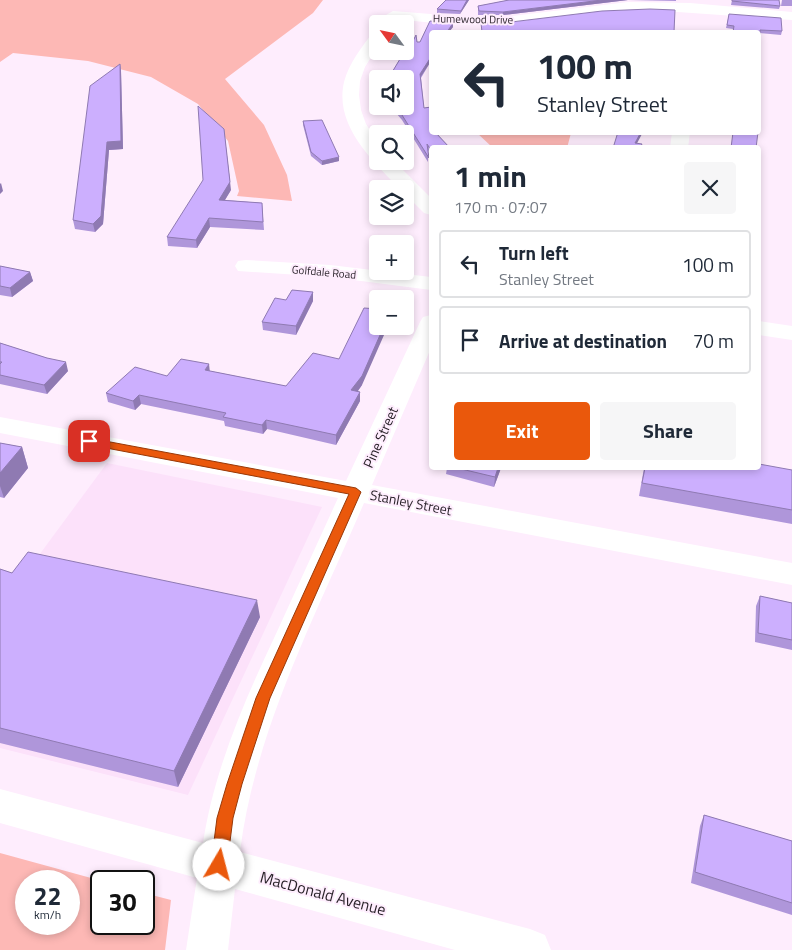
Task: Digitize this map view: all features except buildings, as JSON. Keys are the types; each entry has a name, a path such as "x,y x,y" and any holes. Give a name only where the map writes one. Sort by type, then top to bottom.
{"street":[{"path":"393,15 405,0"},
{"name":"Humewood Drive","path":"414,20 499,22 610,7 647,6 696,16 792,16"},
{"path":"369,48 357,65 352,80 350,96 352,112 357,127 369,144"},
{"path":"391,170 429,208"},
{"name":"Golfdale Road","path":"246,266 330,271 429,284"},
{"name":"Pine Street","path":"207,950 225,818 234,784 263,698 429,327"},
{"path":"761,328 792,333"},
{"name":"Stanley Street","path":"0,425 792,574"},
{"name":"MacDonald Avenue","path":"0,806 530,950"}],"shaded area":[{"path":"0,0 323,0 313,13 225,79 264,125 287,175 292,201 237,196 239,191 228,141 198,104 151,77 88,61 13,53 0,62"},
{"path":"479,135 570,135 568,145 490,145"},
{"path":"107,463 322,507 188,795 0,748 0,608"},
{"path":"0,853 62,870 15,870 15,935 80,935 80,875 90,878 90,935 155,935 155,896 171,900 165,950 0,950"}],"route":[{"path":"89,441 356,492 263,698 239,766 225,818 219,865"}]}
